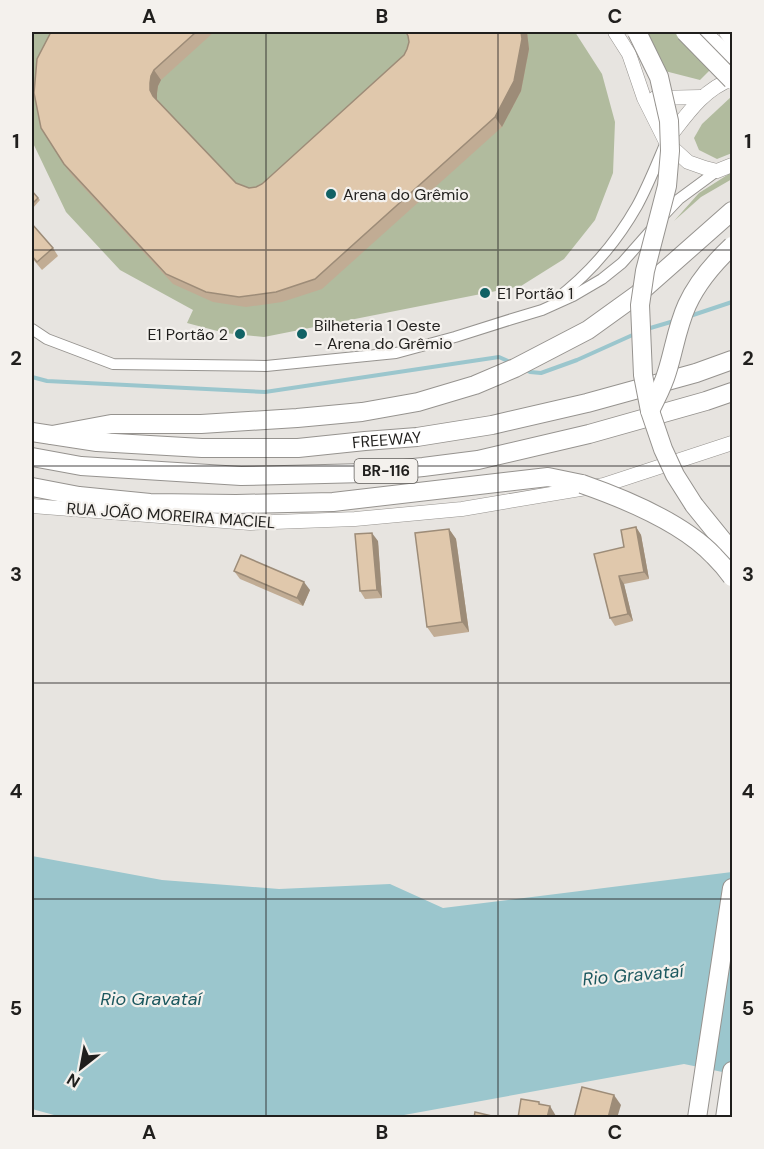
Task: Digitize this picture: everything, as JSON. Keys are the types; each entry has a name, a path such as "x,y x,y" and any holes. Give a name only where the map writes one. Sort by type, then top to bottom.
{"highway":[{"path":"637,32 659,77 670,136 666,186 645,271 640,305 645,394 663,448 675,475 694,505 732,552"},
{"path":"685,32 732,79"},
{"path":"52,435 111,424 201,424 362,412 418,402 475,385 516,368 588,330 638,294 732,211"},
{"path":"650,411 667,372 675,338 687,304 702,279 732,246"},
{"name":"FREEWAY","path":"32,432 97,442 202,448 298,448 417,437 492,425 576,406 696,373 732,360"},
{"name":"FREEWAY","path":"32,457 81,466 241,476 365,472 423,467 478,460 560,442 732,392"},
{"path":"32,487 79,496 150,502 236,504 333,502 548,477 582,484 623,499 684,531 713,555 732,577"},
{"path":"697,1118 732,888"},
{"path":"725,1118 732,1071"}],"street":[{"path":"615,32 629,54 644,98 666,142 688,162 717,171"},
{"path":"704,32 732,57"},
{"path":"726,32 732,40"},
{"path":"542,310 582,277 618,236 646,189 666,142 701,97 732,79"},
{"path":"644,98 701,97"},
{"path":"32,329 47,339 113,364 266,366 396,353 542,310 573,296 602,279 622,263 680,199 717,171 732,165"},
{"name":"RUA JOÃO MOREIRA MACIEL","path":"32,506 250,523 367,518 462,509 604,485 732,443"}],"green space":[{"name":"Arena do Grêmio","path":"32,32 575,32 602,74 615,122 613,173 595,220 564,259 521,286 264,337 225,333 187,323 193,310 120,270 66,212 32,141"},
{"path":"638,32 675,32 713,67 700,80 661,70"},
{"path":"732,96 732,153 717,159 699,150 694,138 702,124"},
{"path":"732,172 732,179 701,197 674,221 699,193"}],"water":[{"name":"Rio Gravataí","path":"32,856 162,880 279,889 390,884 443,908 732,872 732,1074 684,1064 393,1117 65,1118 32,1109"}],"building":[{"name":"Arena do Grêmio","path":"51,32 196,32 154,70 150,90 153,96 236,183 249,188 262,184 404,55 409,42 406,32 521,32 522,39 514,81 495,117 315,279 276,292 239,297 206,292 166,274 64,164 41,128 34,93 37,59"},
{"path":"32,191 38,198 32,204"},
{"path":"32,224 53,248 37,262 32,256"},
{"path":"636,527 644,572 619,576 628,614 610,618 594,554 624,547 621,530"},
{"path":"449,529 462,622 427,627 415,533"},
{"path":"372,533 377,590 360,591 355,534"},
{"path":"241,555 304,582 297,598 234,571"},
{"path":"582,1087 614,1095 608,1118 574,1118"},
{"path":"521,1099 550,1106 547,1118 518,1118"},
{"path":"475,1112 500,1118 474,1118"}],"waterway":[{"path":"690,316 732,302"},
{"path":"647,329 674,321"},
{"path":"524,369 541,373 577,360 637,333"},
{"path":"32,377 47,381 265,392 499,357 512,363"}],"place":[{"name":"Arena do Grêmio","path":"331,194"},
{"name":"E1 Portão 1","path":"485,293"},
{"name":"E1 Portão 2","path":"240,334"},
{"name":"Bilheteria 1 Oeste - Arena do Grêmio","path":"302,334"}]}
